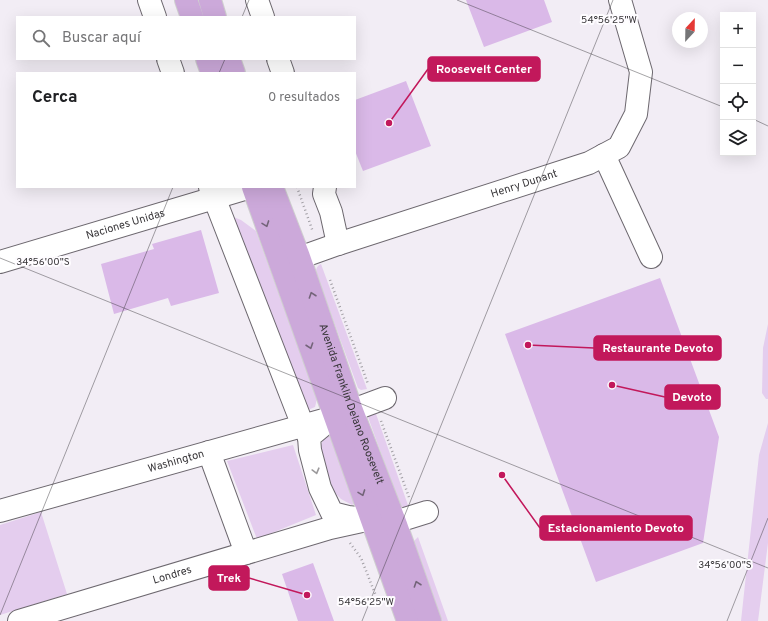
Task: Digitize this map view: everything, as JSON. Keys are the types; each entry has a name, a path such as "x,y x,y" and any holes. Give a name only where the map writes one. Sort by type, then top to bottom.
{"main road":[{"path":"210,0 216,16"},
{"path":"207,60 212,72"},
{"path":"230,60 234,72"},
{"name":"Avenida Franklin Delano Roosevelt","path":"253,188 290,261"},
{"name":"Avenida Franklin Delano Roosevelt","path":"272,188 290,261 343,414 371,519 408,621"},
{"name":"Avenida Franklin Delano Roosevelt","path":"343,414 395,522 430,621"}],"street":[{"path":"149,0 155,16"},
{"path":"257,0 263,16"},
{"name":"Henry Dunant","path":"290,261 338,244 589,163 619,147 636,114 641,72 620,0"},
{"path":"168,60 173,72"},
{"path":"278,60 283,72"},
{"path":"604,155 651,257"},
{"name":"Naciones Unidas","path":"0,262 212,193 245,188"},
{"path":"325,188 324,194 331,212 338,244"},
{"path":"212,193 306,431 320,488 332,513 348,517 395,522 427,512"},
{"name":"Washington","path":"0,511 209,452 306,431 343,414 385,398"},
{"path":"209,452 246,553"},
{"name":"Londres","path":"19,621 330,528 371,519"}],"shaded area":[{"path":"231,216 241,220 256,231 317,399 315,407 308,410"},
{"path":"321,264 367,389 361,390 358,388 316,273 317,267"},
{"path":"768,324 768,399 766,399 762,393 763,348"},
{"path":"375,411 410,511 401,509 368,417 369,414"},
{"path":"768,423 768,543 758,621 741,621 759,455"},
{"path":"328,432 355,503 352,505 341,499 334,492 319,451"},
{"path":"293,445 316,515 257,539 227,461"},
{"path":"41,512 67,594 0,615 0,525"},
{"path":"418,537 448,621 441,621 414,547 414,541"}],"building":[{"path":"466,0 544,0 552,22 484,47"},
{"path":"406,81 431,146 363,171 356,154 356,100"},
{"path":"201,230 219,293 171,306 168,298 114,314 101,264 154,249 152,244"},
{"path":"660,278 719,437 703,543 596,582 505,334"},
{"path":"313,563 334,621 298,621 282,574"}],"place":[{"name":"Roosevelt Center","path":"389,123"},
{"name":"Restaurante Devoto","path":"528,345"},
{"name":"Devoto","path":"612,385"},
{"name":"Estacionamiento Devoto","path":"502,475"},
{"name":"Trek","path":"307,595"}]}
